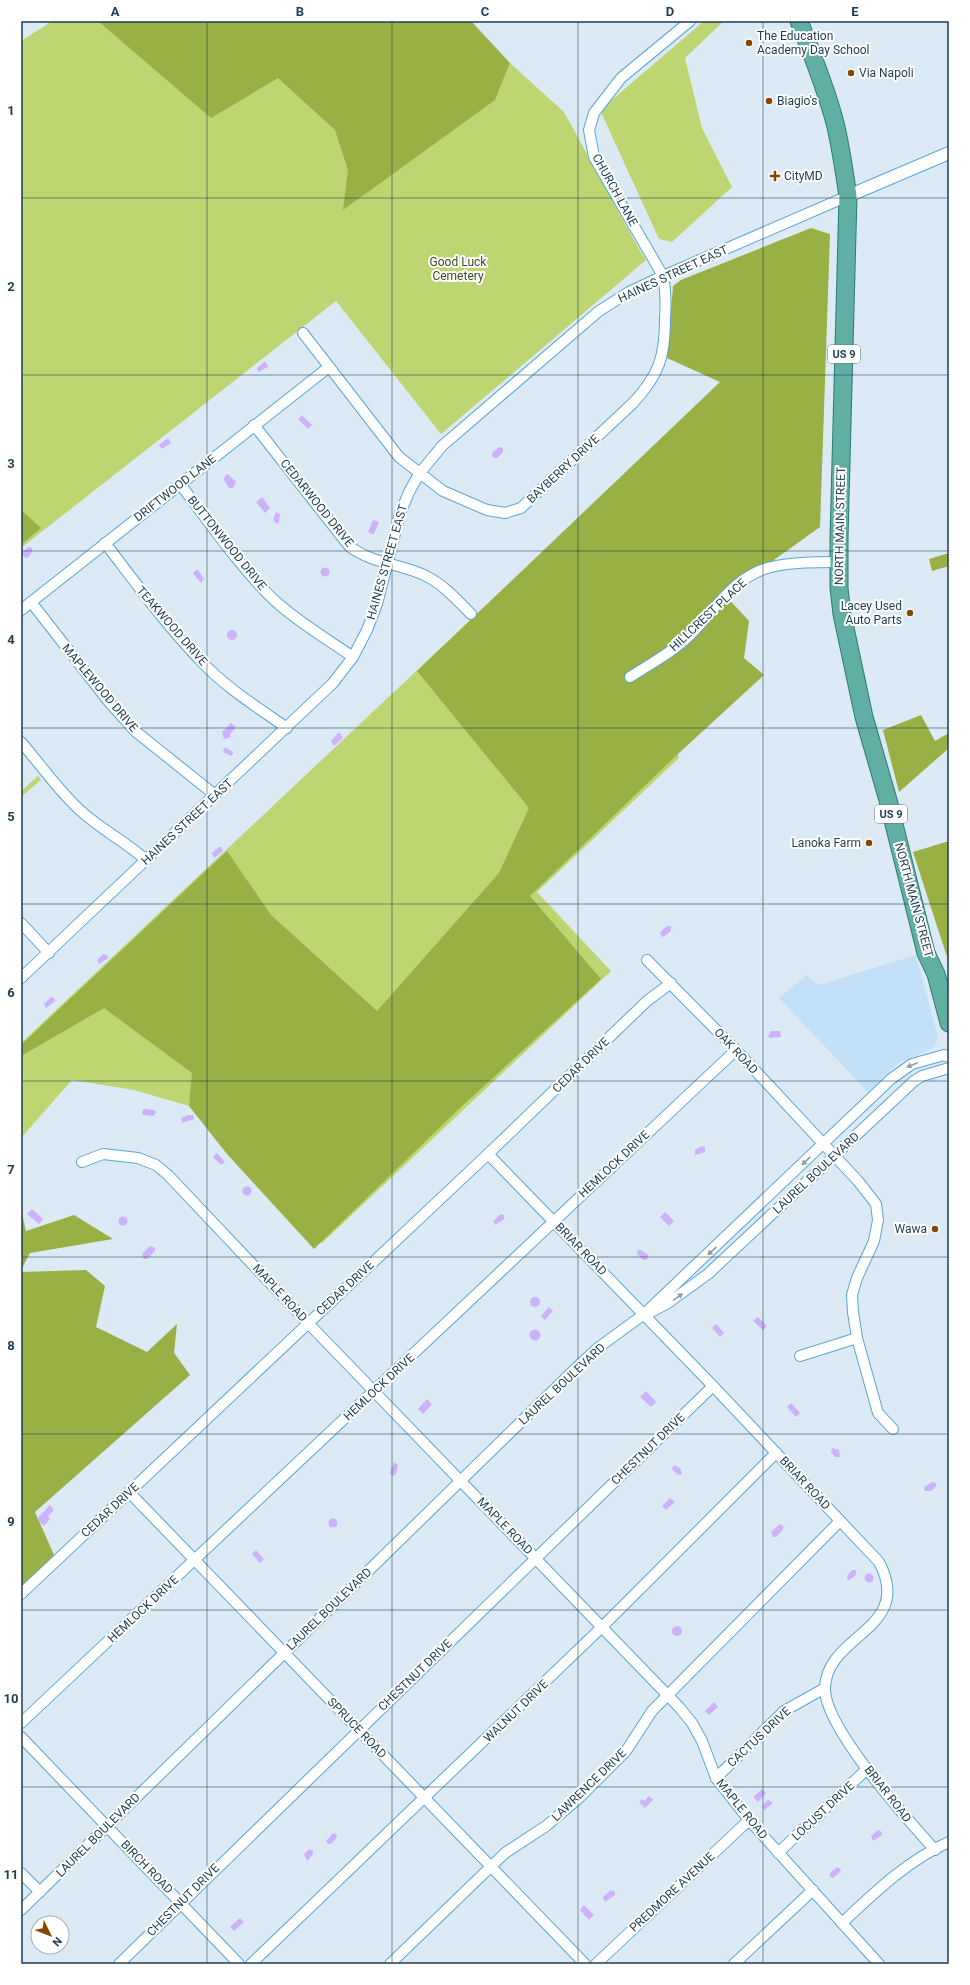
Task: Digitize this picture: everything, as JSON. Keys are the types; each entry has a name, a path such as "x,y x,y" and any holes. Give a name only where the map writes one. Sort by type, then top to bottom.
{"highway":[{"name":"NORTH MAIN STREET","path":"799,21 835,123 842,154 848,196 838,562 842,614 864,717 888,800 926,953 936,974 949,1023"}],"street":[{"name":"CHURCH LANE","path":"663,276 594,157 589,130 594,112 621,78 690,21"},
{"path":"848,196 949,153"},
{"name":"HAINES STREET EAST","path":"21,978 333,683 353,657 367,630 377,604 400,514 409,492 419,474 442,446 599,311 630,292 663,276 848,196"},
{"name":"BAYBERRY DRIVE","path":"303,333 400,457 419,474 443,491 487,510 505,513 521,508 633,403 645,390 655,375 665,345 666,290 663,276"},
{"name":"DRIFTWOOD LANE","path":"21,610 329,366"},
{"name":"CEDARWOOD DRIVE","path":"254,425 349,546 360,554 373,560 426,576 444,588 471,614"},
{"name":"BUTTONWOOD DRIVE","path":"180,484 252,576 275,600 296,618 353,657"},
{"name":"TEAKWOOD DRIVE","path":"105,543 164,619 200,661 244,698 287,728"},
{"name":"HILLCREST PLACE","path":"630,677 664,656 689,636 721,599 750,576 770,567 838,562"},
{"name":"MAPLEWOOD DRIVE","path":"31,602 109,702 135,731 216,795"},
{"path":"21,742 80,811 97,826 133,849 146,860"},
{"path":"21,923 49,952"},
{"name":"OAK ROAD","path":"647,960 736,1050 867,1192 876,1204 877,1229 874,1242 857,1278 852,1295 858,1338 878,1413 893,1429"},
{"name":"CEDAR DRIVE","path":"21,1594 488,1154 647,1001 671,983"},
{"name":"HEMLOCK DRIVE","path":"21,1722 736,1050"},
{"name":"LAUREL BOULEVARD","path":"21,1910 599,1347 643,1315 865,1106 900,1071 912,1064 944,1055 949,1057"},
{"name":"LAUREL BOULEVARD","path":"643,1315 668,1303 696,1284 914,1081 922,1076 949,1068"},
{"path":"865,1106 875,1117"},
{"name":"MAPLE ROAD","path":"82,1162 103,1154 138,1158 156,1165 168,1175 308,1323 462,1480 602,1627 669,1694 692,1723 702,1741 716,1778 748,1820 813,1890 875,1963"},
{"name":"BRIAR ROAD","path":"488,1154 713,1386 879,1562 885,1573 888,1591 882,1611 874,1622 830,1665 825,1688 827,1704 845,1738 867,1769 899,1810 935,1850"},
{"path":"800,1356 858,1338"},
{"name":"CHESTNUT DRIVE","path":"119,1964 713,1386"},
{"name":"WALNUT DRIVE","path":"251,1964 602,1627 776,1453"},
{"name":"SPRUCE ROAD","path":"129,1492 585,1964"},
{"name":"LAWRENCE DRIVE","path":"390,1964 491,1866 511,1849 546,1826 579,1798 626,1751 652,1711 840,1522"},
{"name":"CACTUS DRIVE","path":"716,1778 784,1711 825,1688"},
{"name":"BIRCH ROAD","path":"21,1737 239,1964"},
{"name":"LOCUST DRIVE","path":"778,1853 867,1769"},
{"name":"PREDMORE AVENUE","path":"596,1964 748,1820"},
{"path":"842,1923 888,1881 918,1858 949,1842"},
{"path":"21,1873 40,1892"},
{"path":"734,1964 813,1890"}],"shaded area":[{"path":"266,362 268,367 258,372 257,368"},
{"path":"302,415 312,425 308,429 298,419"},
{"path":"168,438 171,443 162,449 159,445"},
{"path":"499,447 503,448 503,452 497,458 493,458 492,453"},
{"path":"228,474 236,482 233,488 229,488 224,480 225,475"},
{"path":"262,497 270,508 265,513 256,502"},
{"path":"276,512 280,514 279,522 277,524 273,520"},
{"path":"373,520 379,522 374,534 371,534 368,532"},
{"path":"29,547 32,548 32,551 29,556 25,558 21,553"},
{"path":"325,567 330,572 325,577 320,572"},
{"path":"198,570 204,579 201,583 193,573"},
{"path":"230,630 234,630 236,631 236,639 230,640 227,637 227,633"},
{"path":"231,723 236,727 230,734 231,737 224,739 222,732"},
{"path":"338,733 340,733 343,738 333,745 331,741"},
{"path":"225,747 233,752 232,756 223,752"},
{"path":"221,847 223,851 214,858 212,853"},
{"path":"667,926 671,926 671,931 662,937 660,932"},
{"path":"103,954 107,955 108,958 99,964 97,960"},
{"path":"916,955 938,1037 934,1048 898,1063 868,1092 779,998 807,975 818,985"},
{"path":"51,997 54,998 55,1001 46,1008 44,1004"},
{"path":"771,1031 780,1031 781,1037 770,1038 768,1036"},
{"path":"144,1109 155,1110 156,1113 153,1116 143,1115 142,1112"},
{"path":"188,1115 193,1115 194,1119 182,1123 181,1118"},
{"path":"702,1146 705,1147 705,1152 695,1155 695,1150"},
{"path":"217,1153 225,1162 221,1165 213,1157"},
{"path":"247,1186 252,1191 247,1196 242,1191"},
{"path":"32,1209 43,1219 39,1224 27,1214"},
{"path":"665,1212 674,1221 669,1226 660,1217"},
{"path":"501,1214 504,1215 504,1219 495,1225 493,1221"},
{"path":"121,1217 125,1217 127,1221 125,1225 121,1225 119,1223 119,1219"},
{"path":"150,1246 155,1248 155,1251 147,1259 144,1259 142,1254"},
{"path":"638,1250 641,1250 648,1255 647,1260 643,1260 637,1254"},
{"path":"535,1297 540,1302 535,1307 530,1302"},
{"path":"549,1307 553,1311 545,1320 541,1316"},
{"path":"758,1317 767,1326 763,1330 753,1321"},
{"path":"716,1324 724,1333 720,1337 712,1328"},
{"path":"533,1330 537,1330 539,1331 539,1339 533,1340 530,1337 530,1333"},
{"path":"646,1391 656,1402 651,1407 640,1397"},
{"path":"427,1399 432,1404 423,1414 418,1409"},
{"path":"791,1403 800,1413 796,1417 787,1407"},
{"path":"832,1448 839,1450 840,1457 835,1457 831,1452"},
{"path":"394,1462 398,1465 396,1474 393,1476 390,1473"},
{"path":"674,1465 680,1468 682,1474 678,1475 672,1469"},
{"path":"932,1482 936,1483 936,1486 931,1491 925,1491 924,1487"},
{"path":"670,1498 675,1502 666,1510 662,1506"},
{"path":"50,1505 54,1510 48,1516 50,1519 44,1526 37,1519"},
{"path":"333,1518 338,1523 333,1528 328,1523"},
{"path":"780,1524 783,1526 783,1530 776,1537 773,1537 771,1532"},
{"path":"256,1550 264,1559 260,1563 252,1554"},
{"path":"852,1570 856,1570 856,1575 848,1581 847,1576"},
{"path":"869,1573 874,1578 869,1583 864,1578"},
{"path":"677,1626 682,1631 677,1636 672,1631"},
{"path":"714,1702 718,1707 709,1715 705,1711"},
{"path":"762,1789 766,1793 758,1802 753,1797"},
{"path":"649,1796 653,1800 645,1808 639,1802 642,1799 644,1801"},
{"path":"768,1800 772,1802 772,1804 764,1810 762,1806"},
{"path":"878,1830 882,1832 882,1835 873,1841 871,1836"},
{"path":"333,1833 336,1834 337,1837 331,1844 328,1844 326,1841"},
{"path":"309,1849 313,1851 313,1854 307,1861 304,1854"},
{"path":"837,1867 841,1869 840,1872 833,1878 830,1877 830,1873"},
{"path":"611,1890 615,1892 615,1895 605,1902 603,1897"},
{"path":"584,1905 594,1915 589,1920 580,1910"},
{"path":"240,1918 244,1922 234,1931 230,1927"}],"green space":[{"name":"Good Luck Cemetery","path":"52,21 420,21 495,100 510,63 564,112 646,260 441,434 336,301 21,548 21,41"},
{"path":"98,21 471,21 510,63 495,100 343,210 348,170 335,130 278,78 211,118"},
{"path":"704,21 724,21 685,58 702,128 732,187 672,242 659,239 600,110"},
{"path":"811,228 830,234 820,527 725,595 749,621 744,658 764,675 679,753 530,896 601,979 460,1108 314,1249 227,1154 189,1106 192,1073 104,1008 21,1056 21,1045 227,851 271,915 377,1011 499,873 529,808 417,671 720,382 667,358 673,286 681,280"},
{"path":"651,450 671,725 679,758 537,892 611,971 322,1243 189,1101 189,1106 134,1090 72,1080 21,1138 21,1043"},
{"path":"21,510 41,528 21,545"},
{"path":"949,553 949,566 932,571 929,559"},
{"path":"921,715 935,741 949,733 949,748 899,792 883,730"},
{"path":"38,776 41,780 21,797 21,791"},
{"path":"949,841 949,963 913,852"},
{"path":"21,1209 26,1231 74,1215 113,1239 30,1253 21,1270"},
{"path":"86,1270 105,1286 96,1327 147,1352 177,1324 174,1353 190,1375 35,1512 55,1557 21,1588 21,1272"}],"place":[{"name":"The Education Academy Day School","path":"749,43"},
{"name":"Via Napoli","path":"851,73"},
{"name":"Biagio's","path":"769,101"},
{"name":"CityMD","path":"775,176"},
{"name":"Lacey Used Auto Parts","path":"910,613"},
{"name":"Lanoka Farm","path":"869,843"},
{"name":"Wawa","path":"935,1229"}]}
